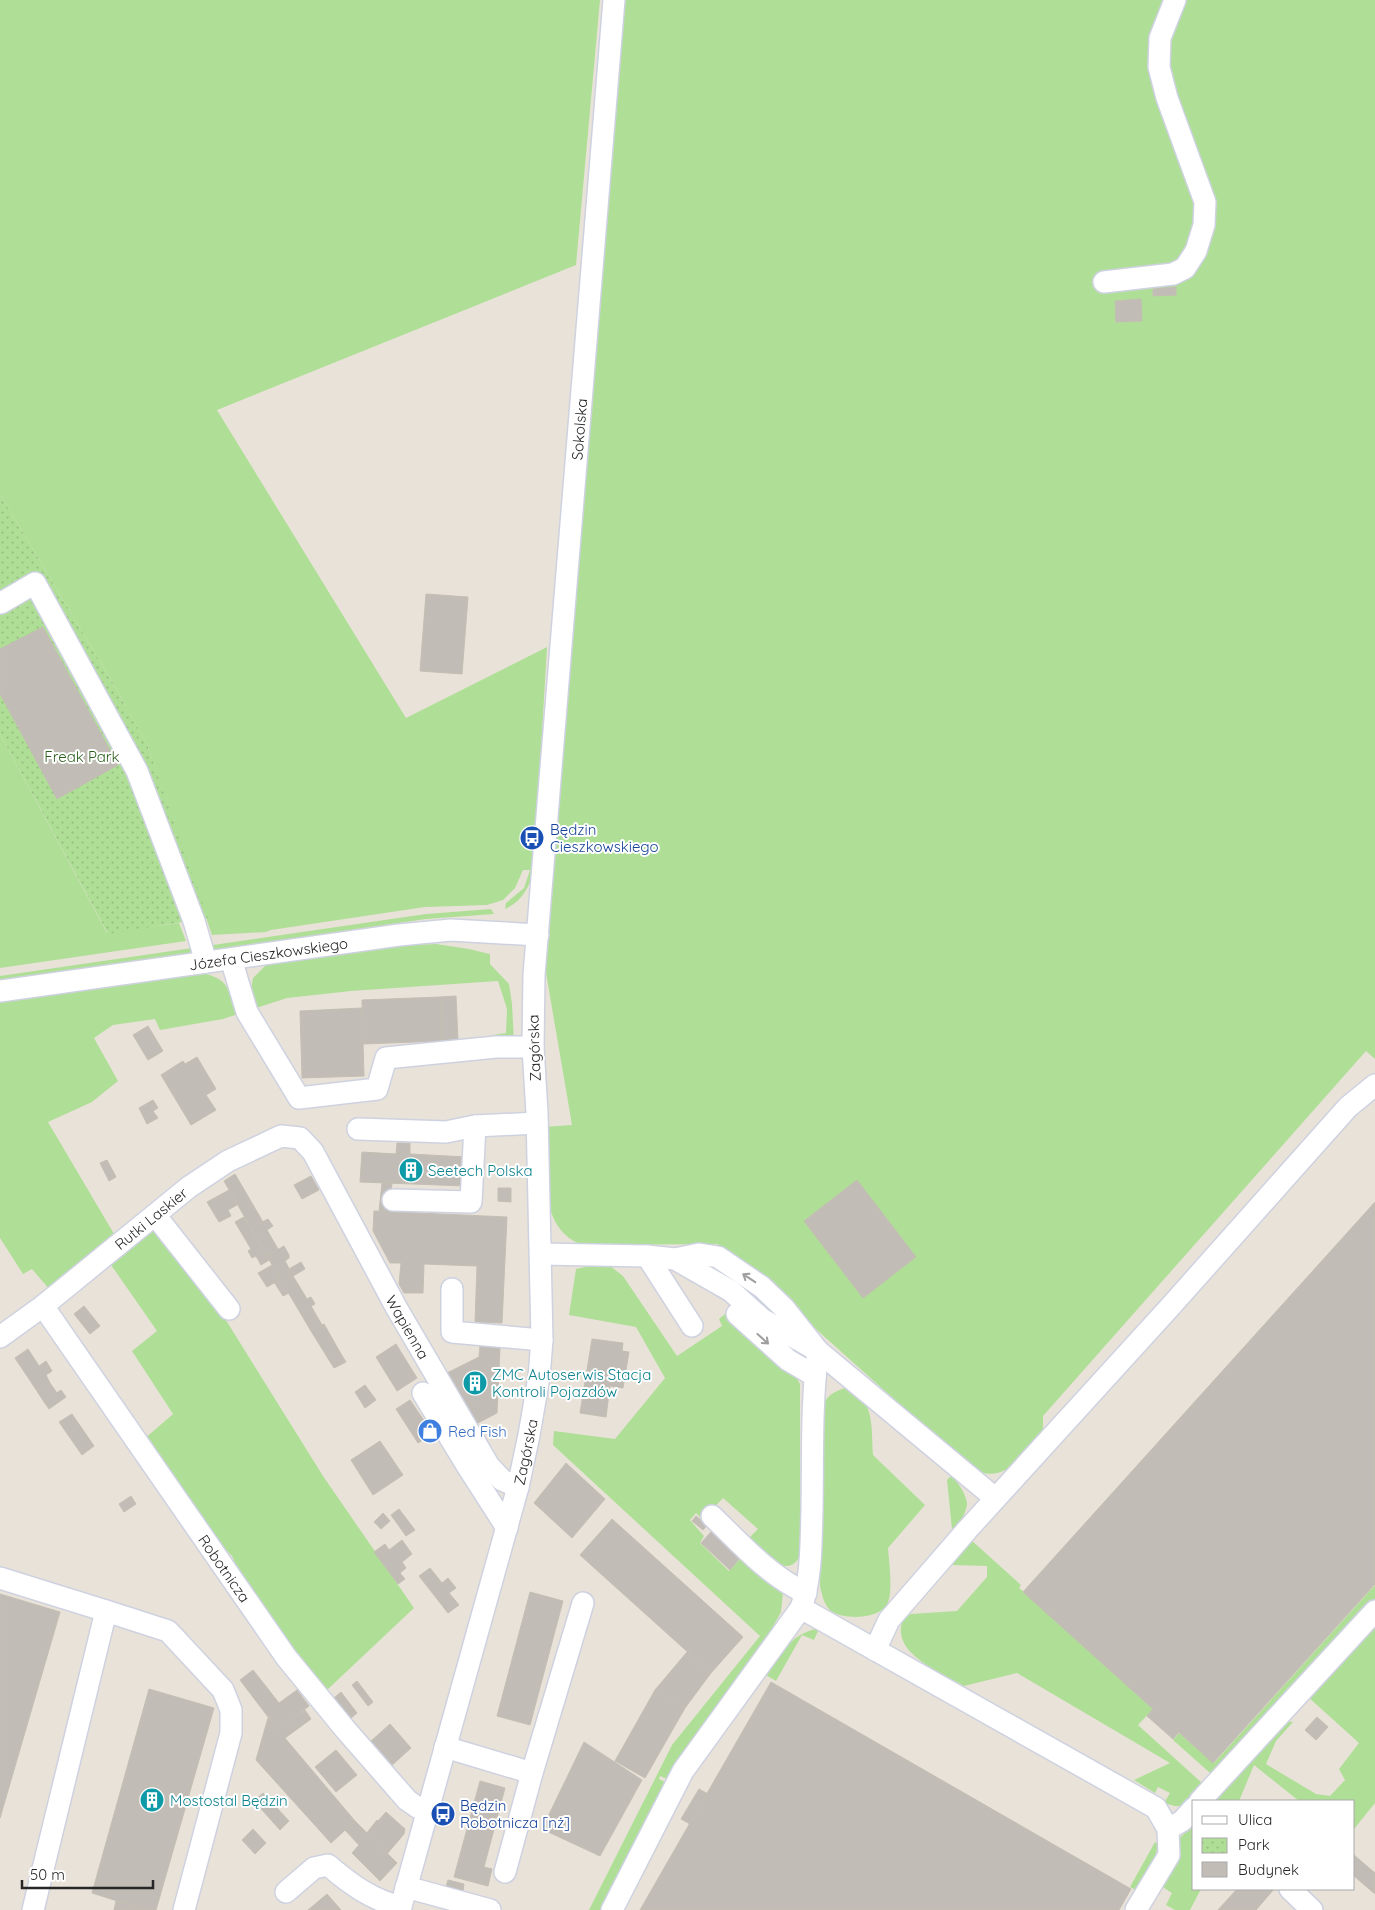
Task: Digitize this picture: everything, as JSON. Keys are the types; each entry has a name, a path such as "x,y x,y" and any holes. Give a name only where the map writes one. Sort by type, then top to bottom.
{"street":[{"name":"Sokolska","path":"544,858 614,0"},
{"path":"1104,282 1173,274 1185,268 1196,251 1204,225 1205,202 1167,98 1159,67 1160,38 1175,0"},
{"path":"1,603 35,583 137,771 194,921 206,962"},
{"name":"Zagórska","path":"402,1902 518,1487 530,1435 539,1377 542,1340 541,1254 532,1009 544,858"},
{"name":"Józefa Cieszkowskiego","path":"0,991 399,935 451,930 538,936"},
{"path":"231,958 247,1012 300,1098 377,1089 386,1058 496,1047 532,1047"},
{"path":"875,1650 889,1620 995,1498 1170,1307 1348,1107 1375,1085"},
{"path":"358,1129 446,1132 476,1126 537,1123"},
{"path":"393,1200 471,1202 476,1126"},
{"name":"Rutki Laskier","path":"0,1337 43,1306 189,1187 228,1160 281,1136 300,1138 313,1152"},
{"name":"Wapienna","path":"313,1152 396,1307 488,1466 502,1480 518,1487"},
{"path":"156,1215 229,1309"},
{"path":"541,1254 647,1256 675,1259 731,1291 762,1319 818,1351 995,1498"},
{"path":"647,1256 692,1326"},
{"path":"675,1259 788,1360 815,1376"},
{"path":"452,1289 452,1332 542,1340"},
{"name":"Robotnicza","path":"43,1306 286,1657 344,1729 407,1800 427,1811"},
{"path":"612,1910 683,1771 804,1600 811,1543 815,1376 818,1351"},
{"path":"423,1394 507,1528"},
{"path":"712,1516 774,1575 804,1600 875,1650 1156,1808 1168,1829 1169,1855 1136,1910"},
{"path":"0,1578 168,1631 223,1690 231,1710 231,1733 184,1910"},
{"path":"504,1872 583,1603"},
{"path":"33,1910 106,1610"},
{"path":"1201,1800 1375,1611"},
{"path":"445,1747 532,1773"},
{"path":"1168,1829 1182,1821 1192,1810"},
{"path":"286,1892 314,1868 328,1864 349,1883 377,1900 490,1910"},
{"path":"1291,1890 1308,1909"}],"green space":[{"path":"0,0 600,0 576,265 217,410 406,718 547,647 534,870 521,898 511,906 505,909 506,903 524,888 530,870 523,870 515,888 503,900 487,905 425,907 266,932 212,935 147,744 0,494"},
{"path":"623,0 1375,0 1375,1059 1366,1051 1043,1416 1043,1430 1021,1457 1013,1465 995,1473 984,1473 972,1469 741,1262 717,1244 583,1245 569,1238 559,1228 548,1202 544,1171 543,1127 572,1125 545,967"},
{"name":"Freak Park","path":"0,494 147,744 208,918 108,934 0,734"},
{"path":"0,734 107,933 179,923 186,941 0,968"},
{"path":"491,909 494,914 426,919 0,981 0,976 426,914"},
{"path":"436,944 490,954 490,964 509,984 514,1042 492,1042 493,1035 506,1033 507,1009 498,981 351,991 287,998 223,1019 160,1030 155,1019 113,1025 94,1038 118,1081 92,1102 48,1122 117,1239 50,1290 32,1269 23,1274 0,1238 0,1001 203,973 221,980 231,996 250,995 253,978 266,965 279,961"},
{"path":"153,1229 224,1317 323,1476 414,1608 327,1690 313,1681 246,1586 232,1556 224,1548 216,1546 143,1440 173,1414 132,1351 157,1331 109,1262"},
{"path":"594,1265 610,1266 623,1276 677,1356 722,1326 719,1319 725,1314 794,1374 800,1384 800,1556 794,1563 788,1566 781,1565 766,1557 748,1539 758,1529 723,1498 703,1520 696,1513 690,1520 704,1536 700,1543 729,1571 743,1556 783,1592 781,1612 764,1643 667,1779 660,1776 659,1779 665,1782 602,1910 589,1910 672,1745 760,1636 553,1445 554,1431 615,1439 665,1378 636,1327 569,1315 576,1269"},
{"path":"845,1388 855,1393 867,1406 870,1415 873,1455 925,1505 888,1548 890,1595 886,1606 875,1614 860,1617 844,1616 831,1611 825,1603 820,1586 821,1408 830,1395"},
{"path":"951,1476 961,1488 967,1503 966,1510 958,1525 952,1529 947,1480"},
{"path":"971,1540 1021,1585 1019,1588 1153,1709 1138,1725 1202,1783 1187,1806 1175,1806 1164,1803 1170,1793 1158,1787 1155,1793 1134,1780 1170,1763 1017,1673 964,1686 936,1671 909,1650 903,1642 901,1633 901,1627 906,1617 911,1614 957,1611 987,1577 987,1566 951,1565 950,1563"},
{"path":"1375,1585 1375,1602 1215,1774 1209,1772 1173,1740 1179,1733 1214,1763"},
{"path":"1375,1621 1375,1803 1355,1828 1355,1800 1298,1800 1254,1765 1239,1800 1214,1800 1284,1721 1293,1722 1276,1741 1266,1764 1316,1794 1330,1796 1345,1780 1339,1769 1359,1743 1307,1696"},
{"path":"819,1629 814,1640 802,1635 776,1681 766,1675 792,1641 798,1636"},
{"path":"1192,1825 1192,1890 1200,1890 1190,1910 1175,1910 1166,1905 1172,1893 1161,1886 1173,1866 1180,1838"},
{"path":"1155,1842 1158,1844 1155,1858 1136,1890 1130,1887"}],"building":[{"path":"1176,287 1176,295 1153,296 1153,289"},
{"path":"1141,299 1142,321 1116,322 1115,301"},
{"path":"426,594 468,597 462,674 420,671"},
{"path":"43,627 118,765 57,799 0,694 0,649"},
{"path":"456,996 458,1040 442,1041 440,997"},
{"path":"440,997 442,1041 363,1044 362,1000"},
{"path":"362,1008 364,1076 302,1078 300,1011"},
{"path":"148,1026 163,1051 148,1060 133,1035"},
{"path":"197,1057 216,1089 206,1095 216,1110 191,1125 161,1075 183,1061 185,1064"},
{"path":"153,1100 158,1108 153,1111 158,1118 147,1124 139,1108"},
{"name":"Seetech Polska","path":"397,1143 410,1143 410,1154 466,1157 462,1158 461,1185 465,1186 360,1182 362,1152 396,1154"},
{"path":"107,1160 116,1177 109,1181 100,1163"},
{"path":"235,1174 263,1222 251,1228 224,1181"},
{"path":"311,1176 319,1190 302,1199 294,1185"},
{"path":"857,1180 916,1257 863,1298 804,1221"},
{"path":"382,1183 392,1183 389,1212 379,1212"},
{"path":"498,1188 511,1188 511,1202 498,1201"},
{"path":"229,1190 237,1205 228,1210 231,1216 219,1222 207,1202"},
{"path":"1375,1202 1375,1584 1213,1763 1023,1592"},
{"path":"374,1211 507,1217 502,1323 475,1322 477,1266 424,1264 423,1293 404,1293 399,1284 401,1263 390,1263 373,1231"},
{"path":"244,1217 269,1260 261,1265 256,1256 252,1258 248,1251 251,1249 235,1222"},
{"path":"268,1219 273,1226 267,1230 278,1249 267,1256 251,1228"},
{"path":"284,1246 289,1255 289,1258 285,1261 293,1276 282,1282 267,1256"},
{"path":"301,1262 305,1269 293,1276 289,1269"},
{"path":"272,1265 281,1279 267,1287 258,1273"},
{"path":"293,1276 307,1299 311,1297 315,1304 311,1306 322,1325 311,1331 282,1282"},
{"path":"281,1279 289,1293 283,1296 274,1282"},
{"path":"84,1306 92,1316 82,1324 74,1314"},
{"path":"92,1316 100,1326 90,1334 82,1324"},
{"path":"324,1324 341,1354 329,1360 311,1331"},
{"path":"592,1339 623,1343 622,1351 629,1352 623,1388 610,1386 606,1417 580,1413"},
{"path":"396,1344 417,1378 397,1391 376,1357"},
{"name":"ZMC Autoserwis Stacja Kontroli Pojazdów","path":"480,1346 500,1347 498,1392 466,1409 447,1373 479,1357"},
{"path":"28,1349 39,1366 46,1361 52,1371 46,1375 50,1383 37,1391 15,1358"},
{"path":"341,1354 346,1362 334,1368 329,1360"},
{"path":"50,1383 57,1393 44,1402 37,1391"},
{"path":"365,1385 376,1400 365,1408 355,1392"},
{"path":"61,1390 66,1397 49,1409 44,1402"},
{"path":"498,1392 497,1413 474,1425 466,1409"},
{"path":"410,1400 433,1434 418,1443 396,1409"},
{"path":"72,1414 94,1446 82,1455 59,1422"},
{"path":"380,1441 403,1475 373,1495 351,1460"},
{"path":"566,1463 605,1499 572,1538 534,1503"},
{"path":"131,1496 136,1504 124,1512 119,1504"},
{"path":"399,1509 415,1530 406,1536 391,1515"},
{"path":"383,1513 390,1521 381,1529 374,1522"},
{"path":"696,1516 707,1525 703,1530 692,1521"},
{"path":"612,1519 743,1637 711,1673 580,1555"},
{"path":"711,1532 740,1558 730,1570 701,1543"},
{"path":"402,1540 412,1554 402,1562 406,1568 400,1573 405,1579 398,1584 374,1552 385,1544 389,1550"},
{"path":"430,1568 442,1583 448,1578 456,1588 449,1593 459,1605 448,1613 419,1576"},
{"path":"530,1592 563,1601 530,1725 497,1716"},
{"path":"0,1594 60,1612 0,1818"},
{"path":"687,1652 711,1673 685,1708 655,1690"},
{"path":"253,1670 279,1703 297,1690 309,1706 278,1730 240,1680"},
{"path":"357,1681 373,1702 368,1706 352,1685"},
{"path":"771,1682 1131,1889 1119,1910 640,1910"},
{"name":"Mostostal Będzin","path":"149,1689 214,1708 156,1910 146,1910 92,1893"},
{"path":"655,1690 685,1708 645,1778 615,1761"},
{"path":"341,1692 357,1713 351,1718 334,1698"},
{"path":"1153,1709 1179,1732 1173,1739 1147,1716"},
{"path":"305,1710 311,1719 285,1738 278,1730"},
{"path":"1317,1717 1328,1727 1316,1740 1305,1730"},
{"path":"268,1718 355,1821 331,1843 256,1760"},
{"path":"390,1724 411,1748 391,1766 370,1742"},
{"path":"584,1742 642,1780 600,1856 542,1829"},
{"path":"336,1750 357,1775 336,1792 315,1767"},
{"path":"480,1781 505,1788 484,1867 492,1869 488,1886 454,1877"},
{"path":"699,1789 708,1794 690,1824 681,1819"},
{"path":"263,1793 289,1821 280,1830 254,1801"},
{"path":"386,1812 405,1829 404,1834 387,1854 366,1834"},
{"path":"355,1821 397,1863 380,1881 352,1853 359,1845 345,1830"},
{"path":"253,1829 266,1843 255,1854 242,1840"},
{"path":"1355,1856 1375,1873 1375,1894 1355,1877"},
{"path":"448,1880 464,1884 463,1891 446,1887"},
{"path":"1236,1890 1273,1890 1256,1910 1218,1910"},
{"path":"327,1894 341,1910 308,1910"},
{"path":"116,1901 146,1910 114,1910"}],"place":[{"name":"Będzin Cieszkowskiego","path":"532,838"},
{"name":"Seetech Polska","path":"411,1170"},
{"name":"ZMC Autoserwis Stacja Kontroli Pojazdów","path":"475,1383"},
{"name":"Red Fish","path":"430,1431"},
{"name":"Mostostal Będzin","path":"152,1800"},
{"name":"Będzin Robotnicza [nż]","path":"443,1814"}]}
